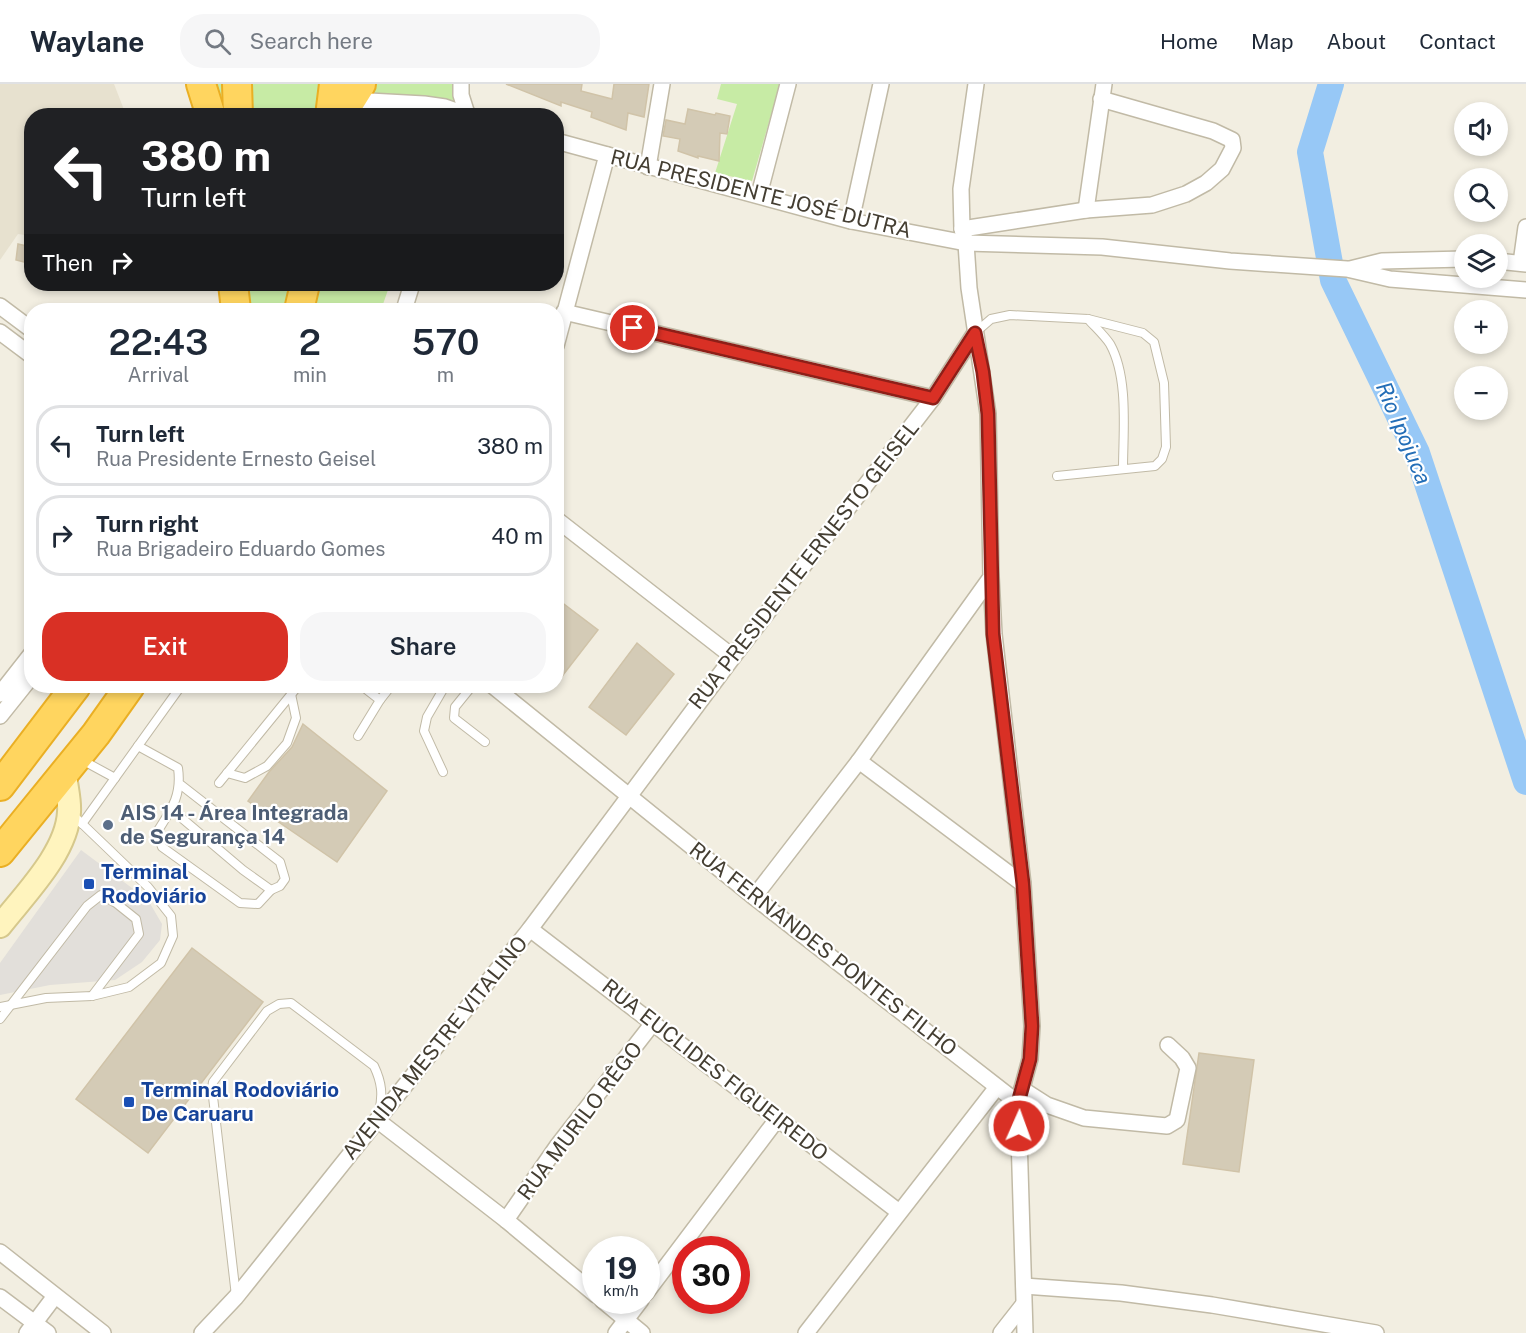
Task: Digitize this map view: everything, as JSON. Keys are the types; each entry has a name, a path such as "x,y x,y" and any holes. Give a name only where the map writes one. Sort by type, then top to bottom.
{"highway":[{"path":"201,84 208,108"},
{"path":"237,84 238,108"},
{"path":"0,786 71,693"},
{"path":"0,852 72,766 125,693"}],"street":[{"path":"461,84 461,95 466,108"},
{"path":"648,167 662,84"},
{"path":"759,195 788,84"},
{"path":"851,221 881,84"},
{"path":"976,84 961,189 969,288 988,414 993,634 1023,884 1032,1026 1030,1059 1020,1096 1025,1333"},
{"path":"964,236 1086,210 1152,206 1186,194 1206,183 1222,169 1234,143 1213,130 1102,91 1086,210"},
{"path":"343,100 424,104 440,108"},
{"name":"RUA PRESIDENTE JOSÉ DUTRA","path":"564,143 851,221 964,236"},
{"path":"607,155 564,312 933,398"},
{"path":"1508,262 1523,264 1526,226"},
{"path":"964,236 1340,269 1390,279 1526,290"},
{"path":"1340,269 1382,261 1454,258"},
{"path":"0,306 24,324"},
{"path":"0,332 24,350"},
{"name":"RUA PRESIDENTE ERNESTO GEISEL","path":"630,794 933,398 975,333"},
{"path":"564,525 733,657"},
{"path":"754,897 859,761 991,578"},
{"path":"0,694 24,663"},
{"path":"0,716 24,686"},
{"name":"RUA FERNANDES PONTES FILHO","path":"502,693 630,794 754,897 997,1086 1083,1118 1167,1126 1177,1120 1188,1068 1182,1058 1168,1045"},
{"path":"859,761 1023,884"},
{"path":"0,927 52,859 76,818 72,766"},
{"name":"AVENIDA MESTRE VITALINO","path":"202,1333 236,1297 530,929 630,794"},
{"name":"RUA EUCLIDES FIGUEIREDO","path":"530,929 899,1212"},
{"name":"RUA MURILO RÊGO","path":"507,1220 558,1145 653,1023"},
{"path":"806,1333 997,1086"},
{"path":"660,1274 778,1118"},
{"path":"377,1120 507,1220 582,1283"},
{"path":"0,1252 103,1333"},
{"path":"1024,1287 1121,1293 1212,1305 1376,1333"},
{"path":"30,1328 55,1296"},
{"path":"0,1297 30,1328 48,1333"},
{"name":"AVENIDA MESTRE VITALINO","path":"213,1333 236,1297"},
{"path":"1001,1333 1023,1305"},
{"path":"619,1314 642,1333"},
{"path":"616,1333 630,1314"}],"lane":[{"path":"975,333 991,319 1010,315 1088,319 1143,333 1154,342 1164,383 1166,447 1162,459 1155,466 1057,476"},
{"path":"1088,319 1110,344 1120,374 1124,412 1123,469"},
{"path":"0,1007 46,998 92,996 129,987 161,963 173,936 171,916 148,887 76,818 115,778 177,693"},
{"path":"371,693 380,700"},
{"path":"357,736 386,693"},
{"path":"441,693 427,717 424,731 443,772"},
{"path":"466,693 455,707 454,718 485,741"},
{"path":"219,783 291,694"},
{"path":"227,773 245,778 267,766 287,743 296,718 291,694"},
{"path":"138,746 178,768 181,785 171,809 157,832 162,847 240,903 258,904 285,879 280,862 181,785"},
{"path":"72,766 96,769 115,778"},
{"path":"171,809 243,870 271,890"},
{"path":"0,1019 87,906 100,895 116,903 135,919 139,934 92,996"},
{"path":"236,1297 212,1088 213,1082 267,1011 279,1004 291,1003 374,1066 381,1080 382,1098 377,1120"}],"shaded area":[{"path":"0,84 114,84 123,108 24,108 24,235 18,234 0,260"},
{"path":"81,850 148,900 162,924 160,940 142,962 115,980 50,985 0,995 0,963"}],"green space":[{"path":"201,84 361,84 346,108 209,108"},
{"path":"373,84 455,84 453,91 455,105 431,97 364,93"},
{"path":"721,84 780,84 752,181 715,173 737,104 717,99"},
{"path":"239,291 303,291 300,303 238,303"},
{"path":"318,291 388,291 383,303 315,303"}],"building":[{"path":"506,84 582,84 581,91 612,99 614,84 649,84 644,117 628,113 626,130 591,117 592,112 561,102 561,106"},
{"path":"688,109 730,116 727,134 720,133 719,161 698,156 698,158 678,151 680,139 663,136 666,120 685,124"},
{"path":"18,244 24,245 24,262 16,260"},
{"path":"564,604 598,630 564,674"},
{"path":"637,643 674,674 626,735 589,707"},
{"path":"303,724 387,791 337,862 248,801 269,772 292,747"},
{"path":"192,948 263,1002 148,1153 76,1099"},
{"path":"1199,1053 1254,1060 1239,1172 1183,1164"}],"waterway":[{"name":"Rio Ipojuca","path":"1331,84 1310,152 1333,280 1417,453 1526,782"}],"place":[{"name":"AIS 14 - Área Integrada de Segurança 14","path":"108,825"},
{"name":"Terminal Rodoviário","path":"89,884"},
{"name":"Terminal Rodoviário De Caruaru","path":"129,1102"}],"route":[{"path":"633,328 933,398 975,333 988,414 993,634 1023,884 1032,1026 1030,1059 1018,1103 1019,1126"}]}
